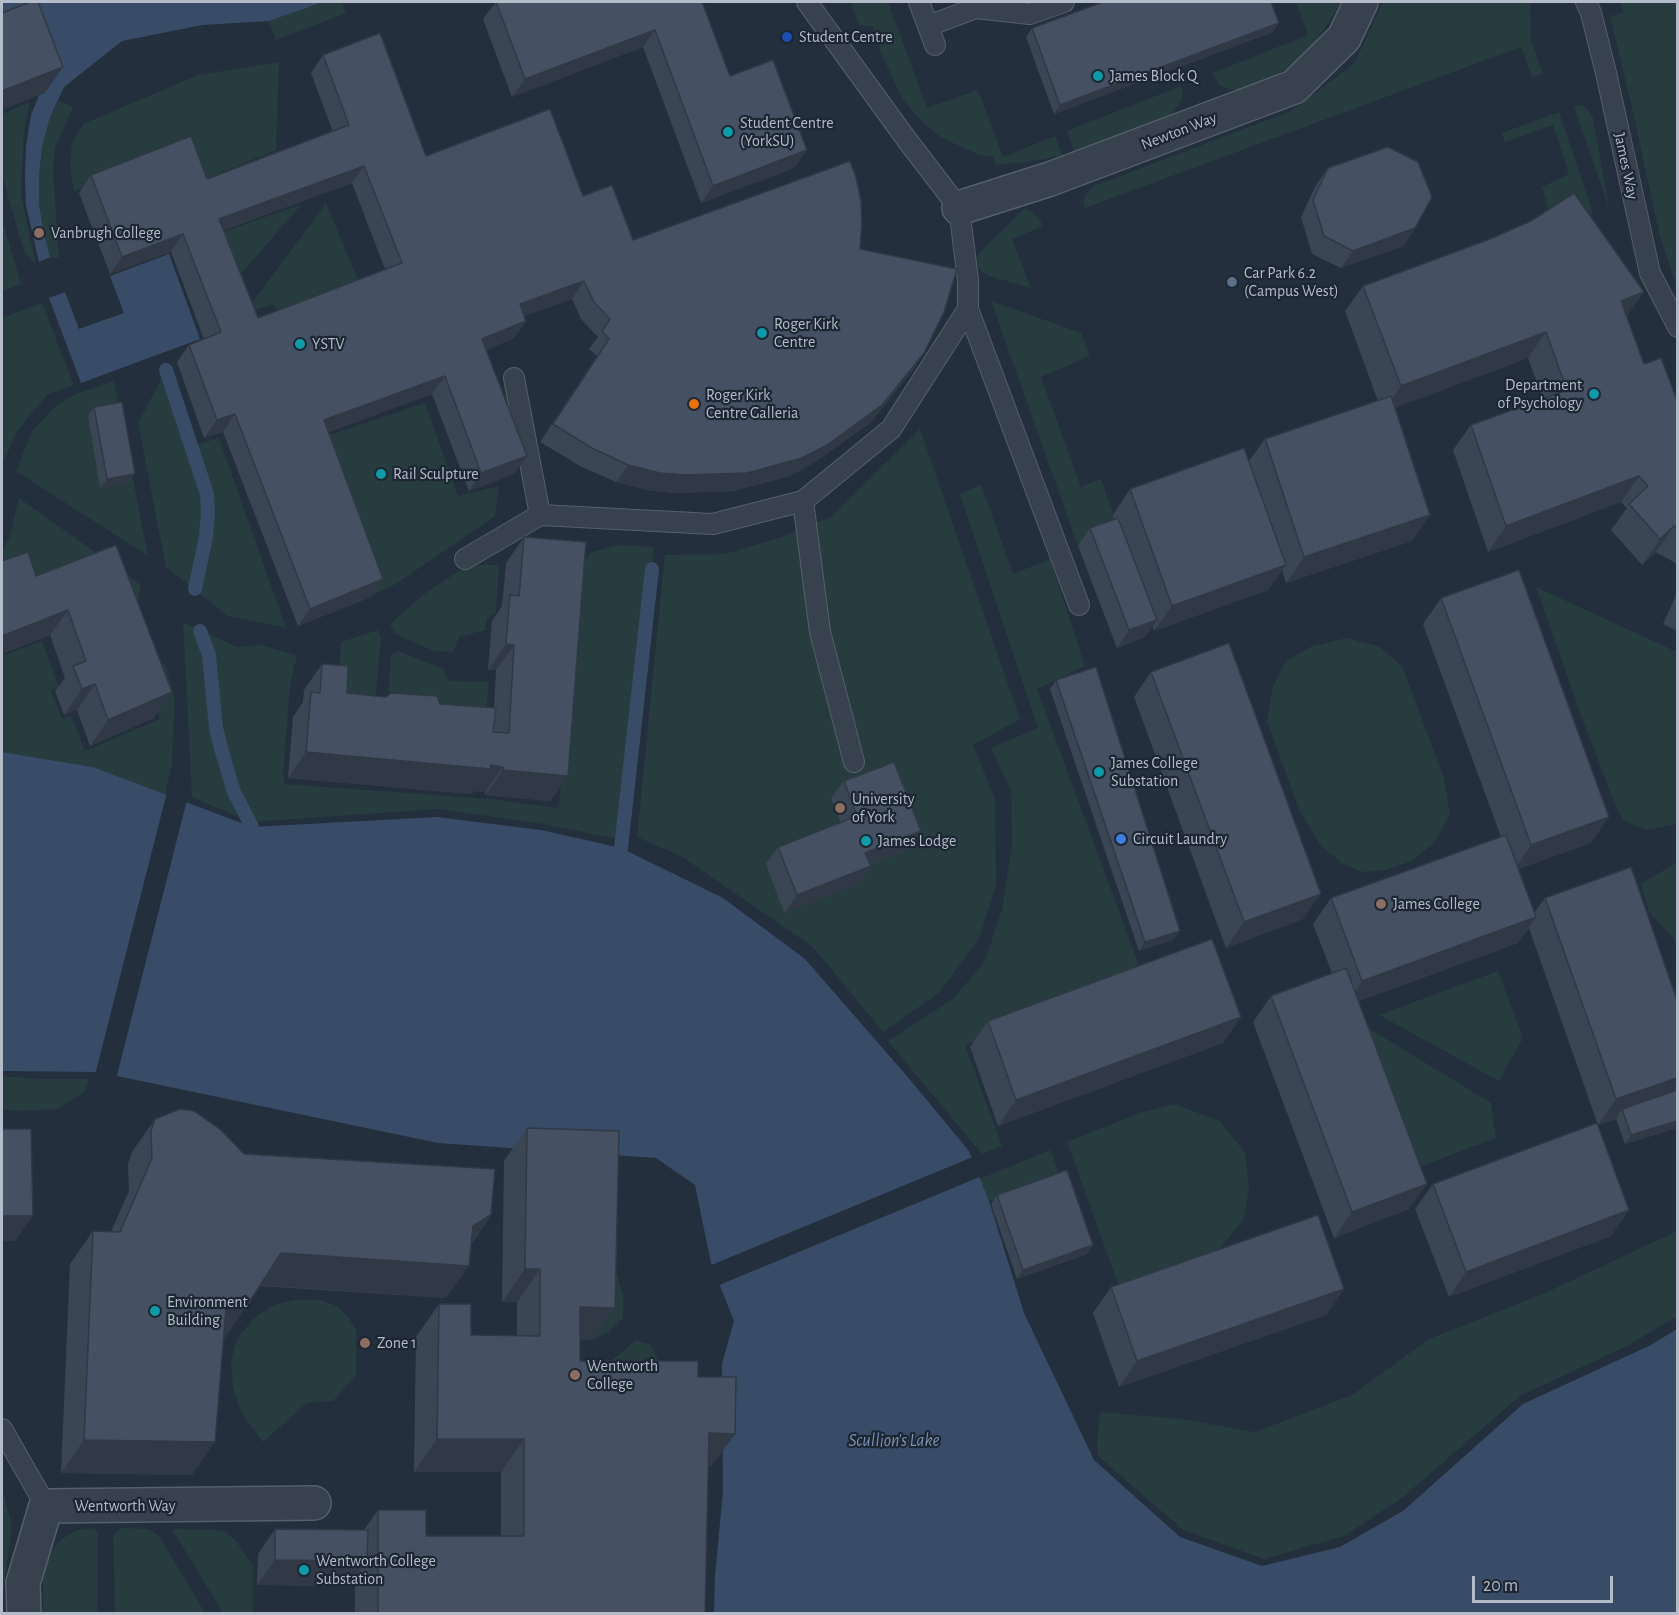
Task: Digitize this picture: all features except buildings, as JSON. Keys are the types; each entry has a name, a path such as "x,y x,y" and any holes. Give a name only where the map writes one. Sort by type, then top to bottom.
{"street":[{"name":"Newton Way","path":"959,208 1050,179 1294,87 1344,38 1361,2"},
{"name":"Wentworth Way","path":"46,1506 314,1503"},
{"path":"24,1614 23,1583 46,1506"}],"lane":[{"path":"807,2 959,208 968,280 968,309 1079,606"},
{"path":"919,2 935,45"},
{"path":"928,26 976,8 1029,14 1064,2"},
{"name":"James Way","path":"1586,2 1591,13 1606,73 1650,273 1677,327"},
{"path":"465,559 540,515 713,524 803,501 891,429 968,309"},
{"path":"514,378 540,515"},
{"path":"803,501 820,632 854,762"},
{"path":"2,1429 46,1506"}],"green space":[{"path":"322,2 342,2 346,13 276,40 269,21"},
{"path":"851,2 888,2 927,108 978,90 1003,157 1055,136 1062,155 996,165 994,157 980,155 942,138 924,124 903,100 881,53 873,27 859,25"},
{"path":"1296,2 1341,2 1318,39 1301,59 1272,78 1238,90 1219,85 1213,73 1308,35"},
{"path":"1383,2 1530,2 1531,40 1543,74 1532,77 1521,47 1085,208 1083,201 1094,186 1291,111 1354,64"},
{"path":"1619,2 1677,2 1677,288 1659,233 1610,16 1624,13"},
{"path":"279,62 276,150 193,184 180,150 74,191 70,167 72,142 83,124 198,75"},
{"path":"1181,86 1183,93 1180,103 1170,117 1074,152 1067,131"},
{"path":"58,101 73,107 55,148 53,170 59,258 54,258 50,257 43,229 39,203 39,176 42,147 50,117"},
{"path":"30,102 24,129 21,194 36,265 24,252 2,175 2,114"},
{"path":"1580,105 1586,107 1593,118 1609,208 1574,107"},
{"path":"1559,112 1593,213 1553,227 1542,187 1569,174 1553,125 1505,142 1502,133"},
{"path":"326,203 360,285 281,316 273,304 244,314"},
{"path":"302,204 230,286 209,237"},
{"path":"1024,209 1033,212 1043,226 1012,239 1031,288 989,276 981,271 977,258 980,252"},
{"path":"2,219 21,284 2,291"},
{"path":"991,301 1081,333 1090,356 1041,377 1081,487 1101,479 1119,531 1078,546"},
{"path":"42,303 74,385 48,394 17,431 4,461 2,459 2,318"},
{"path":"166,370 195,445 219,438 286,628 228,616 166,567 138,423"},
{"path":"114,381 148,556 16,471 32,431 58,404 76,394"},
{"path":"425,403 458,496 499,486 495,516 396,584 372,595 315,440"},
{"path":"920,429 1020,719 973,745 995,799 996,885 979,939 940,992 883,1032 813,947 681,856 637,837 665,555 725,554 782,537 832,516"},
{"path":"981,484 1013,574 1050,559 1085,666 1037,689 1144,979 965,1045 1002,1146 982,1154 888,1041 953,999 985,961 1002,909 1012,845 1011,791 991,748 1038,728 960,494"},
{"path":"19,498 141,585 129,640 20,599 2,578 2,551 10,536"},
{"path":"617,545 654,547 618,839 543,824 438,809 250,822 192,797 183,622 237,647 260,645 297,655 290,686 283,775 285,784 490,799 559,808 580,568 590,553"},
{"path":"480,565 499,565 496,612 487,618 485,630 459,637 453,652 434,651 395,634 390,624 424,594 460,570"},
{"path":"1536,587 1677,652 1677,824 1647,830 1624,821 1616,807 1582,718"},
{"path":"378,630 381,639 374,712 336,710 341,642"},
{"path":"1346,638 1378,646 1402,666 1444,778 1450,814 1436,841 1412,861 1386,870 1362,872 1342,863 1321,846 1300,812 1267,721 1273,687 1285,662 1310,647"},
{"path":"42,641 59,687 51,690 62,719 71,715 85,751 160,719 141,673 165,664 175,700 172,764 165,794 93,767 2,752 2,656"},
{"path":"398,651 444,669 450,681 489,682 485,721 387,715 391,655"},
{"path":"1677,862 1677,942 1649,912 1641,884"},
{"path":"1498,971 1523,1038 1499,1081 1379,1015"},
{"path":"1362,1024 1491,1103 1496,1138 1416,1168"},
{"path":"2,1076 89,1079 84,1092 57,1109 14,1111 2,1109"},
{"path":"1174,1104 1220,1121 1245,1153 1249,1187 1244,1219 1215,1254 1162,1269 1119,1286 1067,1142 1143,1112"},
{"path":"1051,1150 1060,1179 989,1201 980,1179"},
{"path":"1677,1231 1677,1316 1629,1345 1520,1396 1403,1497 1344,1536 1264,1559 1183,1530 1098,1456 1100,1412 1181,1419 1255,1432 1352,1395 1429,1339 1545,1293"},
{"path":"609,1246 623,1296 623,1318 609,1332 592,1340"},
{"path":"294,1300 320,1300 337,1306 348,1317 356,1330 356,1376 333,1401 307,1403 263,1442 241,1412 233,1388 231,1360 237,1339 253,1319 274,1305"},
{"path":"636,1340 651,1345 666,1377 610,1362"},
{"path":"2,1487 12,1527 2,1600"},
{"path":"95,1528 98,1534 97,1612 95,1614 43,1614 43,1579 46,1564 53,1550 62,1539 77,1530"},
{"path":"121,1528 149,1529 159,1536 205,1613 115,1612 113,1535"},
{"path":"172,1529 216,1530 226,1532 236,1541 253,1566 253,1613 223,1613"}],"water":[{"path":"2,2 323,2 269,21 202,25 122,41 64,87 50,117 42,147 39,203 50,257 39,262 26,205 25,178 26,147 31,115 41,90 2,30"},
{"path":"169,254 200,339 81,383 49,298 65,292 79,329 124,313 110,276"},
{"name":"Scullion's Lake","path":"2,752 93,767 252,827 437,817 541,830 621,848 723,898 805,959 969,1151 989,1201 1024,1313 1094,1460 1180,1537 1262,1566 1340,1547 1403,1511 1523,1404 1651,1345 1677,1329 1677,1613 714,1613 723,1491 722,1364 734,1321 711,1263 695,1185 656,1158 438,1143 98,1072 2,1071"}],"pier":[{"path":"167,792 187,800 116,1079 95,1075"},
{"path":"975,1156 982,1176 717,1286 709,1266"}],"waterway":[{"path":"166,370 207,494 206,537 195,589"},
{"path":"621,848 652,569"},
{"path":"200,631 209,655 216,728 222,752 234,792 252,827"}],"place":[{"name":"Student Centre","path":"787,37"},
{"name":"James Block Q","path":"1098,76"},
{"name":"Student Centre (YorkSU)","path":"728,132"},
{"name":"Vanbrugh College","path":"39,233"},
{"name":"Car Park 6.2 (Campus West)","path":"1232,282"},
{"name":"Roger Kirk Centre","path":"762,333"},
{"name":"YSTV","path":"300,344"},
{"name":"Department of Psychology","path":"1594,394"},
{"name":"Roger Kirk Centre Galleria","path":"694,404"},
{"name":"Rail Sculpture","path":"381,474"},
{"name":"James College Substation","path":"1099,772"},
{"name":"University of York","path":"840,808"},
{"name":"Circuit Laundry","path":"1121,839"},
{"name":"James Lodge","path":"866,841"},
{"name":"James College","path":"1381,904"},
{"name":"Environment Building","path":"155,1311"},
{"name":"Zone 1","path":"365,1343"},
{"name":"Wentworth College","path":"575,1375"},
{"name":"Wentworth College Substation","path":"304,1570"}]}
